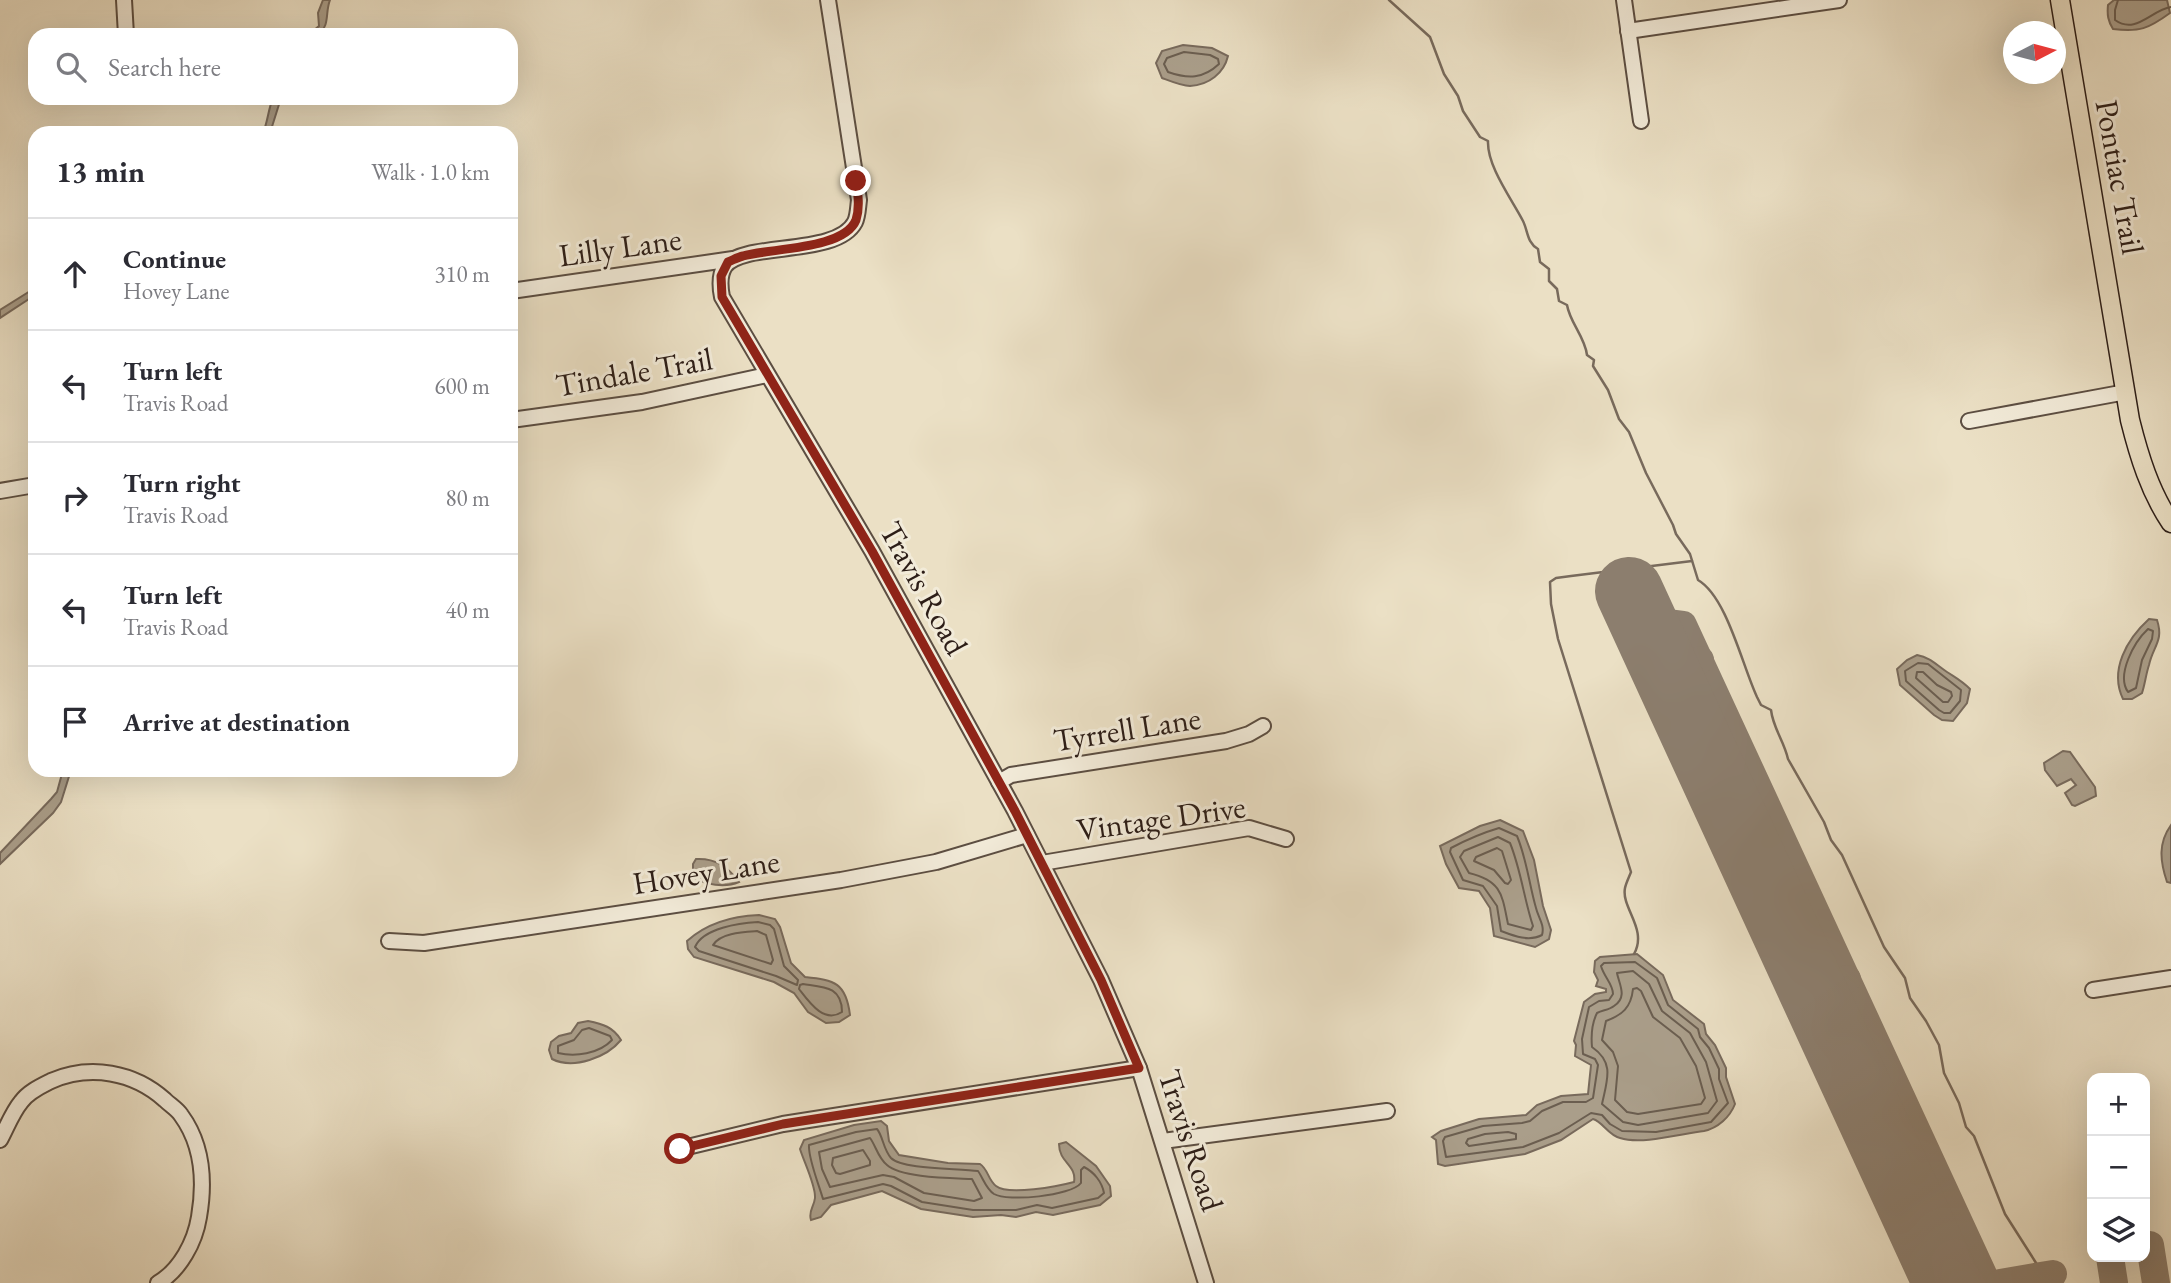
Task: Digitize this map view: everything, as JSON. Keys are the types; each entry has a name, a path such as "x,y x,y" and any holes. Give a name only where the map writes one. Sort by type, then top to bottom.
{"main road":[{"name":"Pontiac Trail","path":"2060,0 2137,450 2154,494 2171,523"}],"street":[{"path":"124,0 126,28"},
{"path":"738,258 826,241 847,232 856,221 859,201 828,0"},
{"path":"1624,0 1641,121"},
{"path":"1628,31 1792,3 1839,0"},
{"name":"Lilly Lane","path":"518,290 738,258"},
{"name":"Travis Road","path":"738,258 728,262 723,268 720,286 722,297 872,551 999,782 1101,980 1139,1068 1206,1283"},
{"name":"Tindale Trail","path":"518,419 642,402 767,375"},
{"path":"1969,421 2126,392"},
{"path":"0,491 28,486"},
{"name":"Tyrrell Lane","path":"999,782 1011,775 1226,741 1249,734 1263,726"},
{"name":"Vintage Drive","path":"1042,863 1249,828 1286,839"},
{"name":"Hovey Lane","path":"389,941 424,943 841,880 936,862 1027,835"},
{"path":"2092,990 2171,978"},
{"path":"680,1149 783,1124 1139,1068"},
{"path":"0,1139 21,1101 37,1088 71,1073 116,1074 135,1079 152,1088 181,1114 200,1153 203,1194 197,1231 184,1257 166,1278 158,1283"},
{"path":"1163,1141 1387,1111"}],"water":[{"path":"323,0 330,0 324,28 317,28 319,26 318,13"},
{"path":"2114,0 2167,0 2170,13 2143,28 2113,29 2109,21 2108,5"},
{"path":"1183,45 1212,48 1228,56 1219,73 1209,81 1197,85 1187,86 1162,78 1156,63 1162,51"},
{"path":"279,105 272,126 265,126 266,124 270,107"},
{"path":"28,292 28,300 0,318 0,310"},
{"path":"2149,619 2157,620 2159,633 2142,693 2132,699 2123,699 2118,677 2122,656 2127,645"},
{"path":"1917,655 1933,662 1970,689 1967,703 1953,721 1942,720 1934,715 1900,685 1897,669"},
{"path":"2063,751 2070,752 2095,787 2096,796 2075,806 2065,793 2076,785 2071,779 2057,786 2045,770 2044,763"},
{"path":"61,777 69,777 61,802 53,813 0,864 0,853 57,792"},
{"path":"1500,820 1523,831 1534,860 1543,906 1551,930 1549,939 1535,947 1494,936 1490,908 1479,891 1459,888 1440,846 1480,826"},
{"path":"2171,825 2171,883 2167,882 2163,867 2162,845"},
{"path":"696,859 721,864 739,882 721,885 698,880 693,877 693,864"},
{"path":"759,915 775,919 791,963 805,977 831,982 842,990 850,1015 839,1022 826,1023 808,1012 794,993 774,982 694,957 688,949 687,941 711,925 739,917"},
{"path":"1637,954 1663,975 1673,1000 1704,1024 1706,1034 1715,1045 1726,1068 1726,1077 1735,1104 1727,1117 1719,1125 1704,1131 1639,1140 1616,1136 1593,1119 1561,1140 1525,1154 1445,1166 1438,1164 1436,1140 1432,1137 1441,1131 1479,1119 1526,1115 1537,1105 1561,1096 1588,1094 1591,1065 1575,1056 1574,1041 1584,1002 1595,994 1606,992 1606,989 1596,986 1598,980 1594,972 1595,961 1600,957"},
{"path":"588,1021 607,1027 621,1040 607,1052 590,1060 570,1063 552,1059 549,1050 551,1042 559,1036 571,1033 578,1023"},
{"path":"881,1121 887,1126 889,1141 899,1155 948,1163 980,1164 991,1181 1002,1189 1034,1189 1074,1182 1073,1172 1060,1150 1059,1144 1066,1142 1096,1166 1110,1186 1111,1196 1100,1205 1053,1215 1036,1212 1016,1217 973,1217 921,1209 882,1191 831,1205 821,1217 811,1220 815,1193 800,1149 804,1140 854,1125"}],"waterway":[{"path":"1389,0 1430,37 1444,74 1458,96 1463,111 1480,137 1488,141 1495,171 1523,221 1530,240 1538,249 1540,262 1549,269 1549,281 1557,289 1559,301 1567,305 1587,355 1594,360 1593,366 1608,390 1619,419 1629,432 1676,534 1690,554 1698,580 1708,589 1725,616 1757,697 1761,705 1771,710 1788,759 1824,822 1831,840 1842,855 1884,947 1905,978 1910,998 1939,1045 1944,1073 1959,1103 1966,1127 1974,1136 2005,1214 2038,1266"},
{"path":"1634,954 1638,936 1625,896 1625,886 1631,872 1558,639 1550,582 1556,578 1692,561"}],"taxiway":[{"path":"1647,629 1667,623 1683,625 1987,1283"},
{"path":"1668,675 1700,660"},
{"path":"1814,993 1847,979"},
{"path":"2150,1245 2156,1283"},
{"path":"2111,1262 2114,1283"},
{"path":"2000,1283 2053,1274"}],"runway":[{"path":"1629,591 1947,1283"}],"route":[{"path":"680,1149 783,1124 844,1113 1139,1068 1101,980 1015,811 872,551 722,297 721,276 728,262 744,256 811,245 847,232 856,221 859,201 856,181"}]}
